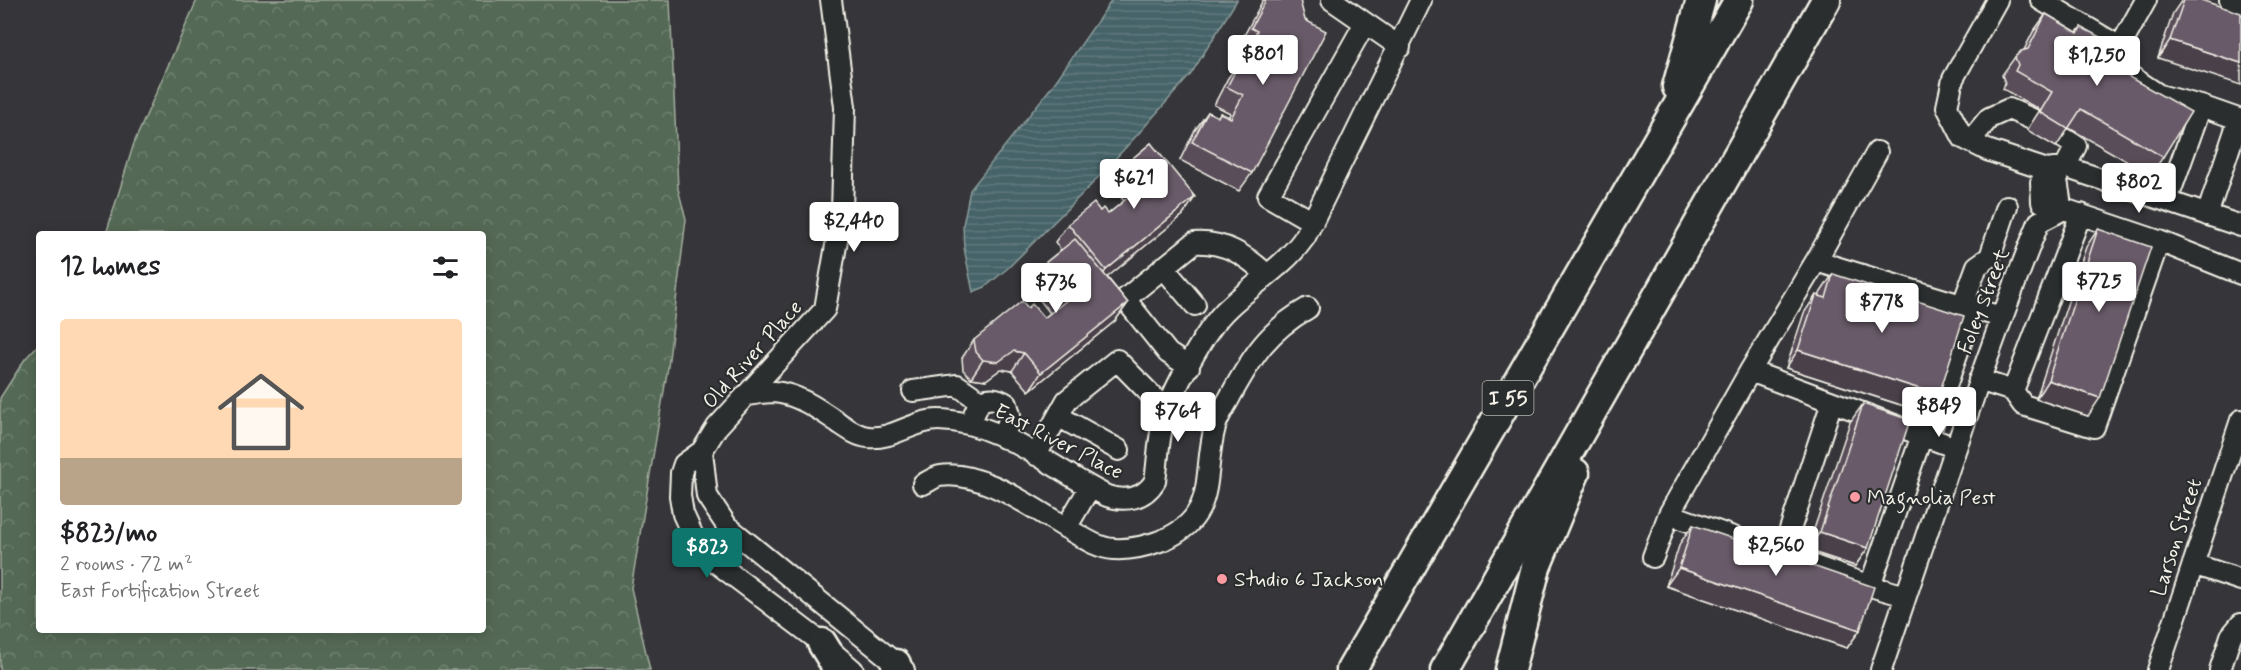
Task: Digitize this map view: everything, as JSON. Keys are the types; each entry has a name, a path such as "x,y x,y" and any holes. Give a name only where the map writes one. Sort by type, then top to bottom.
{"highway":[{"path":"1666,126 1701,0"},
{"name":"I 55","path":"1351,670 1739,0"},
{"path":"1445,670 1826,0"},
{"path":"1510,670 1536,567 1634,338"},
{"path":"822,643 835,664 836,670"}],"street":[{"name":"Old River Place","path":"831,0 845,107 842,211 825,309 717,427 702,451 684,464 681,473 680,496 683,514 693,536 710,558 822,643 853,670"},
{"path":"1332,0 1400,47"},
{"name":"East River Place","path":"747,395 773,392 791,395 855,434 868,437 880,437 917,423 935,420 970,423 1004,438 1090,487 1117,499 1141,496 1150,490 1155,482 1160,439 1168,406 1189,367 1217,318 1298,248 1400,47 1421,0"},
{"path":"1997,0 1953,79 1947,107 1963,138 1987,150 2053,171 2167,201 2241,226"},
{"path":"2041,0 2120,47"},
{"path":"2146,0 2120,47 2126,73 2159,95 2201,106 2240,120 2207,215"},
{"path":"2230,0 2241,4"},
{"path":"1313,222 1268,196 1365,23"},
{"path":"2167,201 2201,106"},
{"path":"1970,141 1989,118 2009,109 2034,120"},
{"path":"2053,171 2076,146 2062,137"},
{"path":"1653,557 1669,514 1877,152"},
{"name":"Foley Street","path":"1881,670 2001,317 2049,215 2060,199 2053,171"},
{"path":"1870,586 1925,436 1968,306 1977,266 1990,257 2007,206"},
{"path":"2049,215 2064,209 2081,214 2159,241 2241,274"},
{"path":"2013,391 2081,214"},
{"path":"1979,380 2013,391 2023,405 2094,427 2159,241"},
{"path":"1189,367 1168,353 1125,299 1194,243 1208,242 1231,248 1252,261 1267,275"},
{"path":"1816,261 2001,317"},
{"path":"1163,267 1195,305"},
{"path":"923,484 940,476 965,478 992,484 1090,542 1113,549 1140,548 1165,539 1189,523 1204,501 1215,425 1250,359 1266,339 1286,320 1308,308"},
{"path":"1036,455 1067,400 1117,360 1168,406 1215,425"},
{"path":"1750,371 1956,448"},
{"path":"913,391 957,385 980,401"},
{"path":"970,423 980,401 991,397 1007,404 1010,415 1004,438"},
{"path":"1782,554 1832,402"},
{"path":"1058,416 1119,450"},
{"name":"Larson Street","path":"2157,670 2241,420"},
{"path":"702,451 707,496 727,526 899,668"},
{"path":"1066,528 1090,487"},
{"path":"1669,514 1870,586 1906,596"},
{"path":"2193,564 2241,580"},
{"path":"2220,670 2231,636 2241,624"}],"green space":[{"path":"197,0 670,0 678,189 686,219 668,367 631,588 650,670 0,670 0,398 25,359 36,347 36,633 486,633 486,231 107,231 134,143"}],"water":[{"path":"1112,0 1237,0 1191,74 1139,133 1008,268 985,287 973,292 964,248 963,225 970,190 1053,85"}],"building":[{"path":"1266,0 1300,0 1305,20 1326,31 1252,173 1192,142 1208,112 1218,117 1220,113 1231,118 1243,95 1227,87 1241,60 1261,71 1273,46 1254,37 1257,31 1251,28"},
{"path":"2184,0 2201,0 2241,13 2241,63 2170,40"},
{"path":"2046,14 2078,33 2081,27 2117,46 2106,64 2191,112 2163,157 2081,109 2068,129 2040,112 2052,92 2015,71 2018,65 2015,57 2021,51 2028,49"},
{"path":"1151,143 1195,197 1106,270 1068,224 1094,203 1100,211 1103,208 1108,214 1141,187 1126,170 1131,165 1127,163"},
{"path":"2098,229 2151,247 2100,398 2048,380"},
{"path":"1075,239 1128,303 1041,373 1024,353 1014,351 998,362 983,360 976,352 974,340 1022,301 1028,308 1032,304 1044,318 1067,300 1051,281 1056,277 1045,263"},
{"path":"1833,274 1964,316 1939,395 1798,350 1816,295 1826,298"},
{"path":"1863,404 1910,420 1868,548 1820,532"},
{"path":"1693,525 1874,587 1860,630 1679,568"}],"place":[{"name":"Magnolia Pest","path":"1855,497"},
{"name":"Studio 6 Jackson","path":"1222,579"}]}
